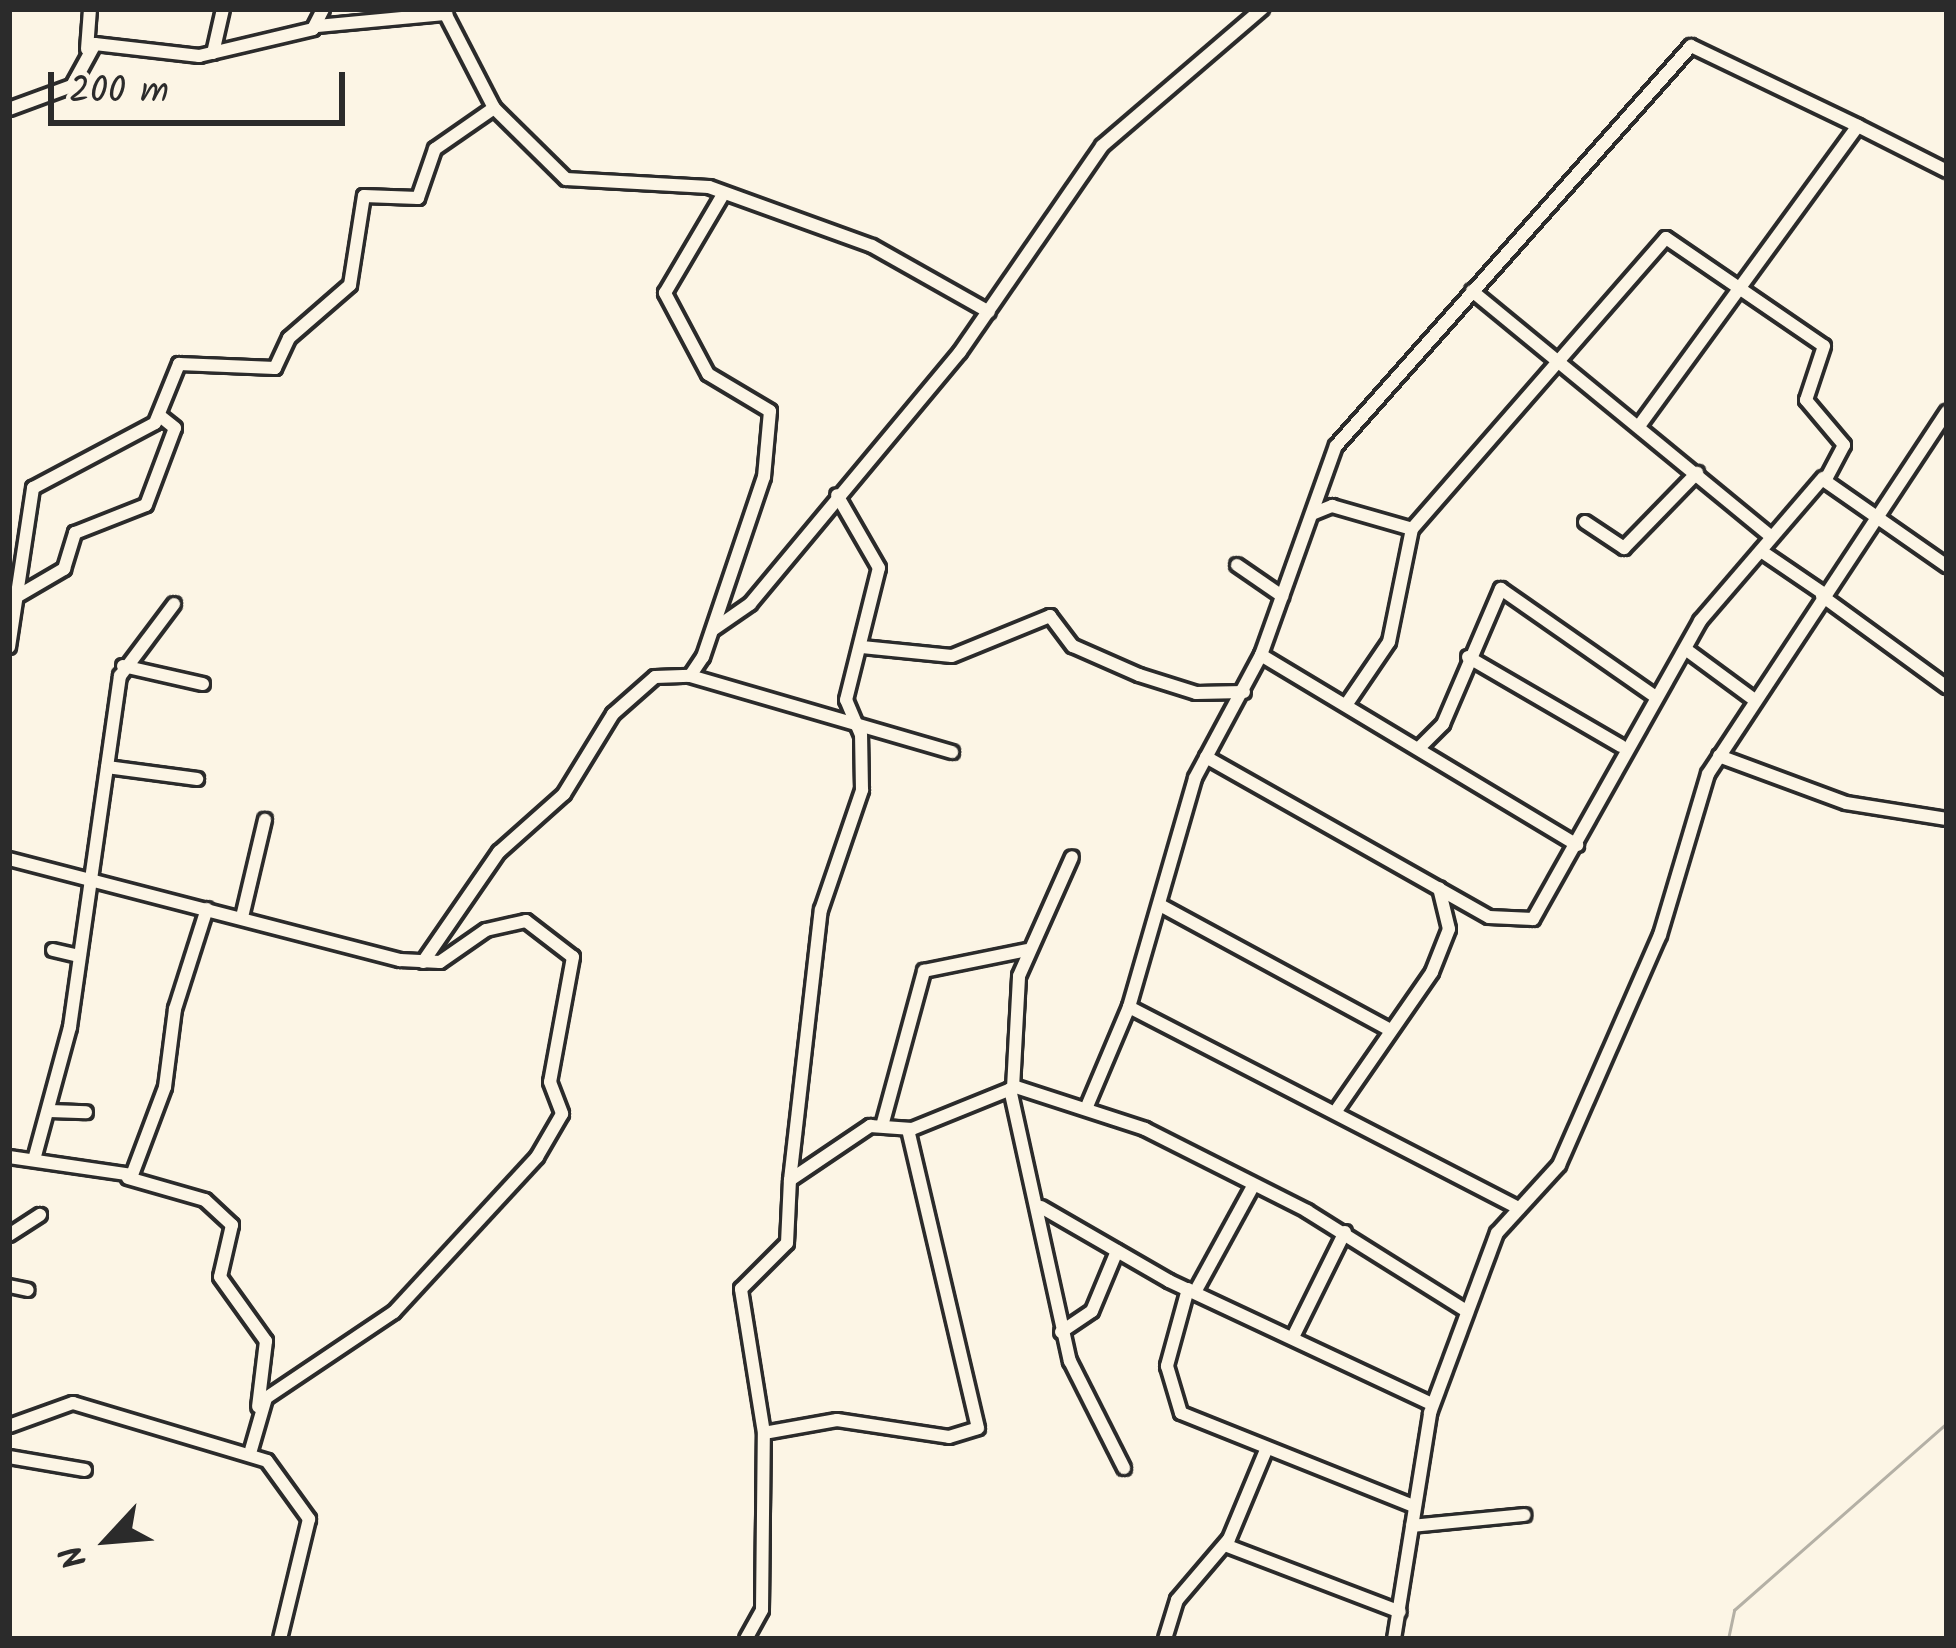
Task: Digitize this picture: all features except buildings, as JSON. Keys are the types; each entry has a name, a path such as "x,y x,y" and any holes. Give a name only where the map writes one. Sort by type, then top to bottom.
{"street":[{"path":"9,109 72,86 87,50 91,9"},
{"path":"213,53 223,9"},
{"path":"318,26 323,9"},
{"path":"714,629 750,604 989,311 1102,146 1262,9"},
{"path":"87,50 213,53 318,26 445,12 494,108 566,178 663,178 724,194 872,246 989,311"},
{"path":"1088,1105 1130,1007 1206,757 1261,656 1330,454 1691,46 1947,171"},
{"path":"9,647 33,488 160,416 179,364 275,368 289,338 350,285 364,196 418,197 435,149 494,108"},
{"path":"1639,426 1747,287 1858,126"},
{"path":"690,676 714,629 764,477 770,411 708,374 665,293 724,194"},
{"path":"1206,757 1518,926 1542,910 1621,746 1760,551 1823,478 1844,445 1806,400 1826,351 1747,287 1657,240 1412,529 1388,641 1346,705"},
{"path":"1472,291 1771,537"},
{"path":"1394,1639 1432,1404 1465,1310 1519,1208 1559,1166 1591,1095 1719,756 1752,698 1947,412"},
{"path":"16,597 64,569 75,533 146,505 175,428 160,416"},
{"path":"1585,523 1624,548 1697,473"},
{"path":"1823,478 1947,566"},
{"path":"746,1639 761,1617 764,1433 742,1289 787,1243 821,910 862,790 855,723 847,700 879,562 837,495"},
{"path":"1309,516 1331,506 1412,529"},
{"path":"1760,551 1947,687"},
{"path":"1237,566 1282,596"},
{"path":"1420,747 1436,739 1468,657 1505,589 1656,697"},
{"path":"35,1156 50,1112 79,956 86,873 123,666 174,604"},
{"path":"862,647 952,656 1050,616 1073,646 1139,676 1196,693 1244,692"},
{"path":"1688,651 1752,698"},
{"path":"1261,656 1577,845"},
{"path":"1468,657 1621,746"},
{"path":"123,666 203,684"},
{"path":"423,962 499,852 564,794 613,714 659,674 690,676 952,752"},
{"path":"1719,756 1846,803 1947,819"},
{"path":"107,767 197,778"},
{"path":"242,917 265,820"},
{"path":"1072,857 1027,950 1012,1088 1041,1207 1061,1331 1124,1468"},
{"path":"9,859 86,873 207,909 423,962 526,921 566,947 575,968 550,1082 562,1114 536,1157 394,1312 259,1408"},
{"path":"1338,1108 1387,1028 1419,996 1449,929 1439,887"},
{"path":"1160,905 1387,1028"},
{"path":"128,1178 165,1087 175,1009 207,909"},
{"path":"53,950 79,956"},
{"path":"882,1126 924,971 1027,950"},
{"path":"1130,1007 1338,1108 1519,1208"},
{"path":"790,1180 882,1126 908,1130 1012,1088 1088,1105 1345,1232 1465,1310"},
{"path":"50,1112 86,1112"},
{"path":"764,1433 837,1420 949,1437 978,1428 908,1130"},
{"path":"9,1157 35,1156 206,1200 232,1225 220,1277 266,1341 251,1450"},
{"path":"1253,1186 1191,1291 1168,1355 1171,1400 1266,1450 1414,1506"},
{"path":"1041,1207 1191,1291 1294,1335 1432,1404"},
{"path":"9,1235 40,1215"},
{"path":"1294,1335 1345,1232"},
{"path":"1061,1331 1092,1311 1117,1251"},
{"path":"9,1286 28,1290"},
{"path":"9,1426 73,1403 251,1450 309,1519 280,1639"},
{"path":"1165,1639 1177,1600 1225,1545 1266,1450"},
{"path":"9,1457 85,1470"},
{"path":"1412,1526 1524,1515"},
{"path":"1225,1545 1400,1612"}],"waterway":[{"path":"1728,1639 1734,1610 1947,1423"}]}
